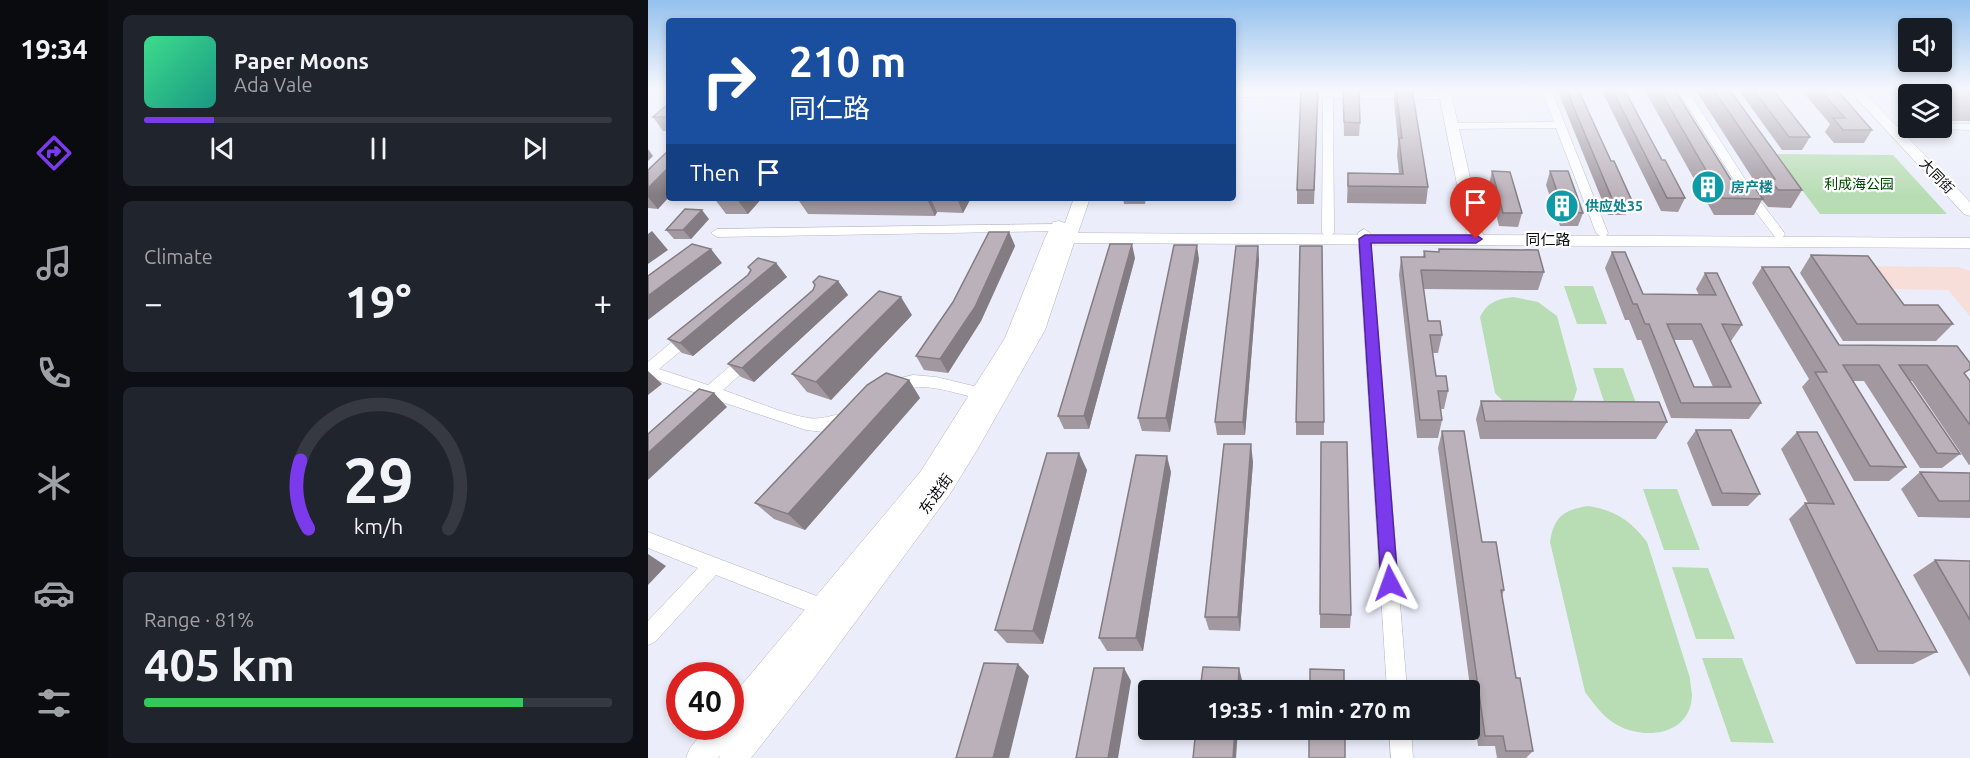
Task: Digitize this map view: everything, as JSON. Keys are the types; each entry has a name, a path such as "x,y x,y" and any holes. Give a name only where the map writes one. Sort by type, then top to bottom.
{"main road":[{"name":"大同街","path":"1888,124 1970,211"},
{"name":"大同街","path":"1905,124 1970,191"},
{"path":"1452,126 1476,236"},
{"name":"东进街","path":"733,758 805,669 942,487 970,444 1036,330 1068,201"},
{"name":"东进街","path":"744,704 928,478 1014,339 1061,234 1080,201"},
{"name":"同仁路","path":"1061,234 1328,232 1365,236"},
{"name":"同仁路","path":"1476,236 1602,233 1970,234"},
{"name":"同仁路","path":"1061,234 1476,236 1970,243"},
{"path":"700,758 715,740"}],"street":[{"path":"1328,124 1328,232"},
{"path":"1704,124 1749,195 1779,234"},
{"path":"1452,126 1559,125 1602,233"},
{"path":"1952,127 1970,127"},
{"path":"717,233 1061,234"},
{"path":"1365,236 1396,680"},
{"path":"648,370 700,327"},
{"path":"695,406 764,345"},
{"path":"648,370 806,424 824,426 843,421 863,407"},
{"path":"876,394 888,386 905,380 922,380 981,393"},
{"path":"648,540 823,608"},
{"path":"648,635 713,566"},
{"path":"1401,740 1402,758"}],"shaded area":[{"path":"1860,266 1958,267 1970,271 1970,316 1948,290 1876,289"}],"green space":[{"name":"利成海公园","path":"1775,154 1893,155 1947,214 1820,214"},
{"path":"1564,286 1593,286 1607,324 1577,324"},
{"path":"1513,297 1538,302 1557,316 1577,389 1574,399 1567,407 1504,402 1495,393 1480,317 1494,302"},
{"path":"1593,368 1623,368 1640,414 1608,414"},
{"path":"1643,489 1677,489 1700,550 1664,550"},
{"path":"1588,506 1606,510 1622,518 1647,542 1690,678 1692,696 1689,709 1683,720 1675,727 1652,733 1628,730 1612,722 1595,706 1585,692 1550,542 1557,520 1566,512"},
{"path":"1672,567 1708,568 1735,639 1696,639"},
{"path":"1702,658 1742,658 1774,743 1731,742"}],"building":[{"path":"1300,124 1317,124 1314,190 1297,190"},
{"path":"1400,124 1418,124 1428,187 1348,186 1348,173 1403,174 1399,138 1402,138"},
{"path":"1581,124 1594,124 1632,201 1613,201"},
{"path":"1630,124 1643,124 1685,198 1667,198"},
{"path":"1679,124 1696,124 1731,180 1750,181 1763,199 1722,198"},
{"path":"1737,124 1755,124 1802,190 1778,190 1770,179 1775,179"},
{"path":"1780,124 1800,124 1810,137 1789,137"},
{"path":"1838,124 1867,124 1872,130 1843,130"},
{"path":"666,153 666,170 648,188 648,170"},
{"path":"1492,171 1510,172 1522,213 1503,213"},
{"path":"1550,171 1568,171 1583,213 1564,212"},
{"path":"685,209 702,210 683,230 666,230"},
{"path":"989,232 1009,232 975,307 940,359 916,356 953,302"},
{"path":"692,244 711,249 648,296 648,276"},
{"path":"1110,244 1132,244 1084,416 1058,416"},
{"path":"1174,245 1197,245 1166,418 1138,418"},
{"path":"1236,246 1258,246 1243,422 1215,422"},
{"path":"1300,246 1322,246 1324,422 1296,422"},
{"path":"1439,249 1538,250 1544,272 1421,270 1428,321 1440,321 1442,335 1430,335 1436,376 1446,376 1448,391 1438,391 1442,420 1420,420 1401,257 1425,257 1424,251 1439,252"},
{"path":"1612,252 1625,252 1643,294 1716,295 1705,273 1717,273 1742,325 1722,324 1761,403 1681,403 1649,324 1645,324 1637,304 1633,304","holes":["1667,324 1701,324 1731,387 1694,387"]},
{"path":"1811,255 1868,256 1904,305 1938,305 1953,324 1857,324"},
{"path":"758,258 776,263 680,343 668,339 748,275 751,270 748,267"},
{"path":"1762,267 1789,267 1839,345 1957,346 1970,363 1970,369 1964,373 1970,381 1970,425 1927,365 1899,365 1960,454 1937,453 1879,365 1843,365 1906,467 1870,466 1815,372 1827,372"},
{"path":"819,276 838,281 742,368 728,364 813,290 815,285 813,282"},
{"path":"879,291 901,297 816,382 792,374"},
{"path":"886,373 909,380 788,514 755,503 867,385"},
{"path":"699,389 714,393 648,453 648,434"},
{"path":"1481,401 1659,402 1667,422 1485,421"},
{"path":"1696,430 1731,430 1760,494 1722,493"},
{"path":"1442,431 1464,431 1482,542 1496,542 1504,590 1501,590 1516,678 1520,678 1533,751 1506,751 1503,736 1485,736 1480,701 1480,680 1477,680"},
{"path":"1797,432 1817,432 1937,652 1878,651 1805,503 1834,504"},
{"path":"1321,442 1347,442 1351,615 1320,614"},
{"path":"1224,444 1251,444 1238,617 1205,617"},
{"path":"1047,453 1079,453 1033,631 995,630"},
{"path":"1136,455 1167,456 1136,638 1099,638"},
{"path":"1920,472 1970,473 1970,501 1939,501"},
{"path":"1935,560 1970,561 1970,620"},
{"path":"984,663 1018,664 993,758 956,758"},
{"path":"1203,667 1239,668 1238,680 1201,680"},
{"path":"1094,668 1124,668 1108,758 1076,758"},
{"path":"1310,669 1344,670 1344,680 1310,680"},
{"path":"1195,740 1234,740 1233,758 1193,758"},
{"path":"1309,740 1345,740 1345,758 1309,758"}],"place":[{"name":"房产楼","path":"1708,187"},
{"name":"供应处35","path":"1562,206"}],"route":[{"path":"1390,583 1365,239 1476,239"}]}
